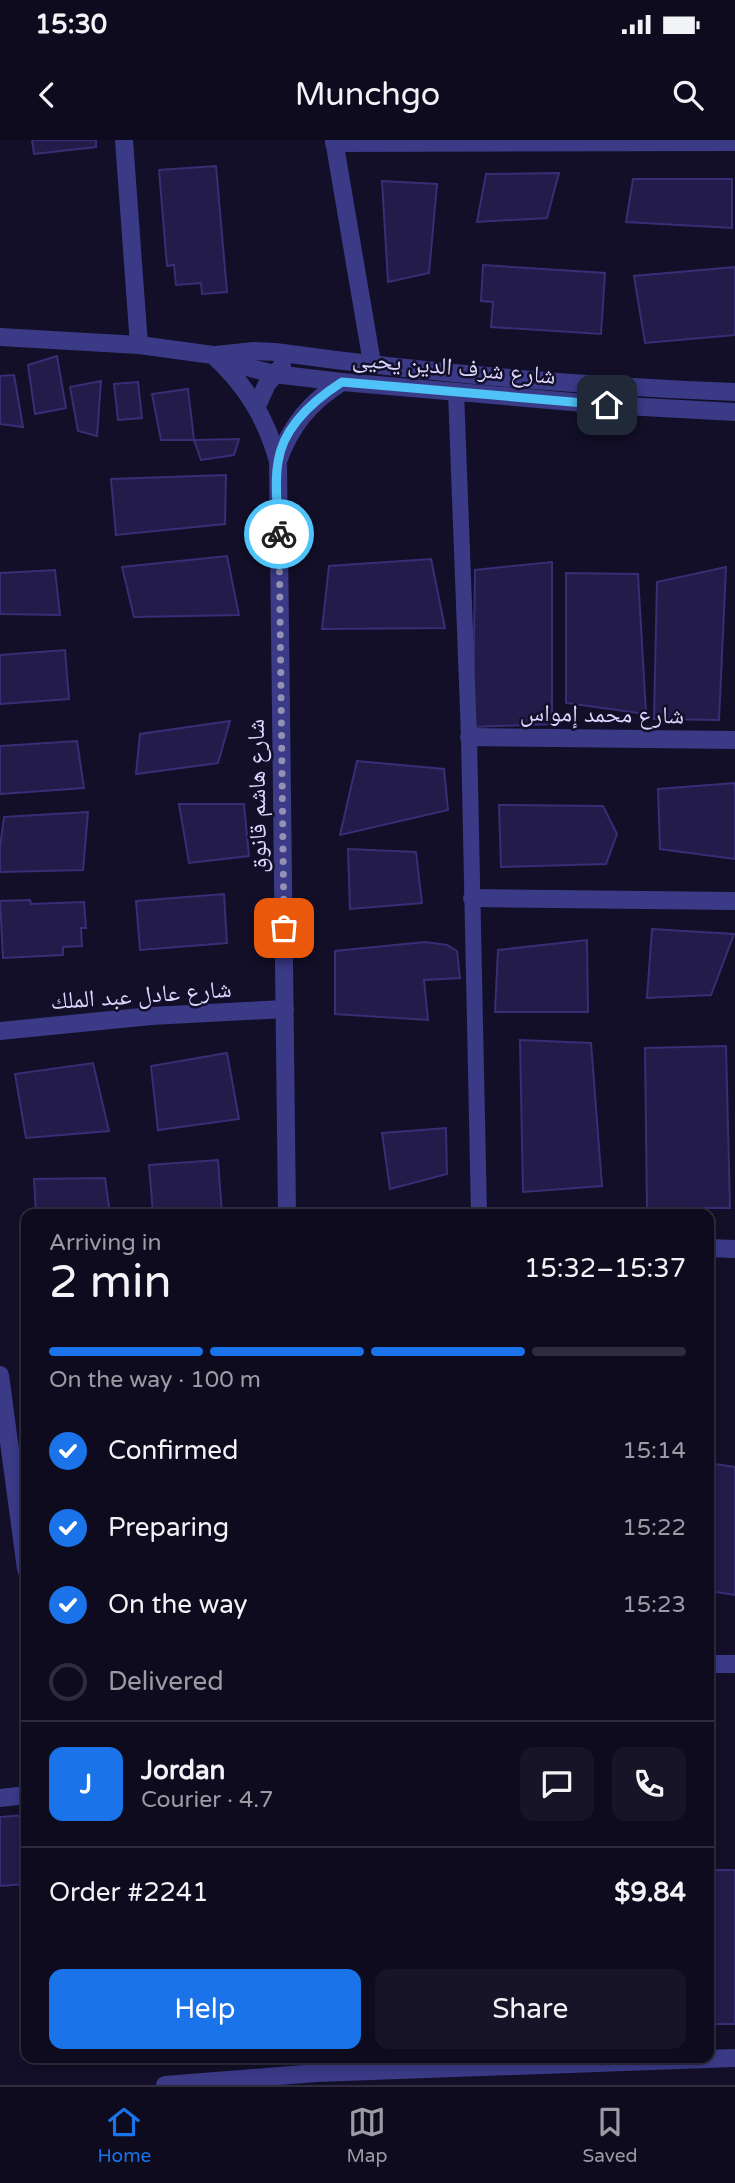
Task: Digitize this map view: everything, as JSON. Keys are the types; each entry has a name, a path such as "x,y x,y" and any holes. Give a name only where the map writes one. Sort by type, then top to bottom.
{"street":[{"path":"124,140 139,345"},
{"path":"372,363 334,142 735,142"},
{"name":"شارع شرف الدين يحيى","path":"0,337 139,345 213,355 274,374 342,382 735,392"},
{"name":"شارع شرف الدين يحيى","path":"213,355 254,351 372,363 456,383 594,404 735,412"},
{"name":"شارع هاشم قانوق","path":"213,355 244,387 257,406 273,442 278,461 287,1209"},
{"path":"257,406 274,374 295,355"},
{"name":"شارع هاشم قانوق","path":"278,461 295,423 308,407 342,382"},
{"name":"شارع محمد إمواس","path":"469,737 735,740"},
{"path":"472,898 735,901"},
{"name":"شارع عادل عبد الملك","path":"0,1031 151,1016 285,1009"},
{"path":"714,1248 735,1249"},
{"path":"0,1375 21,1531"},
{"path":"714,1664 735,1664"},
{"path":"0,1798 21,1796"},
{"path":"714,2059 735,2058"},
{"path":"165,2085 316,2072 585,2063"}],"lane":[{"path":"456,383 469,737 479,1209"}],"building":[{"path":"32,140 96,140 96,147 34,154"},
{"path":"216,166 227,292 202,294 201,283 176,285 174,265 167,266 159,170"},
{"path":"559,173 547,218 477,222 486,174"},
{"path":"633,179 732,179 732,228 626,222"},
{"path":"382,181 437,184 429,273 388,282"},
{"path":"483,265 605,273 601,334 491,327 493,302 481,301"},
{"path":"735,267 735,335 645,343 634,276"},
{"path":"57,356 66,408 35,414 28,365"},
{"path":"14,375 23,427 0,424 0,376"},
{"path":"101,381 97,436 78,431 70,387"},
{"path":"138,382 142,418 118,420 114,384"},
{"path":"188,389 194,440 161,440 152,394"},
{"path":"239,439 234,455 201,460 194,440"},
{"path":"226,475 225,524 116,535 111,479"},
{"path":"227,556 239,615 134,617 122,567"},
{"path":"431,559 445,628 322,629 329,566"},
{"path":"552,562 552,724 473,727 475,570"},
{"path":"726,567 719,720 654,719 657,582"},
{"path":"55,570 60,615 0,614 0,573"},
{"path":"566,573 638,574 646,714 566,703"},
{"path":"65,650 69,699 0,704 0,655"},
{"path":"230,721 218,763 136,774 140,734"},
{"path":"77,741 84,788 0,794 0,746"},
{"path":"357,761 444,769 448,810 340,835"},
{"path":"735,783 735,859 660,849 658,789"},
{"path":"179,804 244,804 249,856 189,863"},
{"path":"499,805 603,806 617,834 606,864 501,867"},
{"path":"88,812 83,870 0,872 4,817"},
{"path":"348,849 416,852 422,903 350,909"},
{"path":"224,894 227,943 140,950 136,901"},
{"path":"30,900 31,904 84,902 86,928 81,928 82,946 63,947 63,955 3,958 0,901"},
{"path":"652,929 734,934 711,995 647,998"},
{"path":"587,940 588,1012 495,1012 498,950"},
{"path":"425,942 447,945 457,951 460,978 424,980 428,1020 335,1014 335,951"},
{"path":"520,1040 591,1043 602,1186 523,1192"},
{"path":"726,1046 730,1208 647,1208 645,1048"},
{"path":"227,1053 239,1119 158,1130 151,1066"},
{"path":"93,1063 109,1131 26,1138 15,1074"},
{"path":"446,1128 447,1174 390,1189 382,1133"},
{"path":"218,1160 222,1209 153,1209 149,1165"},
{"path":"105,1178 109,1209 36,1209 34,1179"},
{"path":"714,1464 735,1467 735,1595 714,1592"},
{"path":"21,1815 21,1884 0,1886 0,1817"},
{"path":"714,1870 735,1870 735,2024 714,2024"}],"way so far":[{"path":"279,534 284,928"}],"route":[{"path":"279,534 278,461 285,442 308,407 342,382 607,405"}]}
